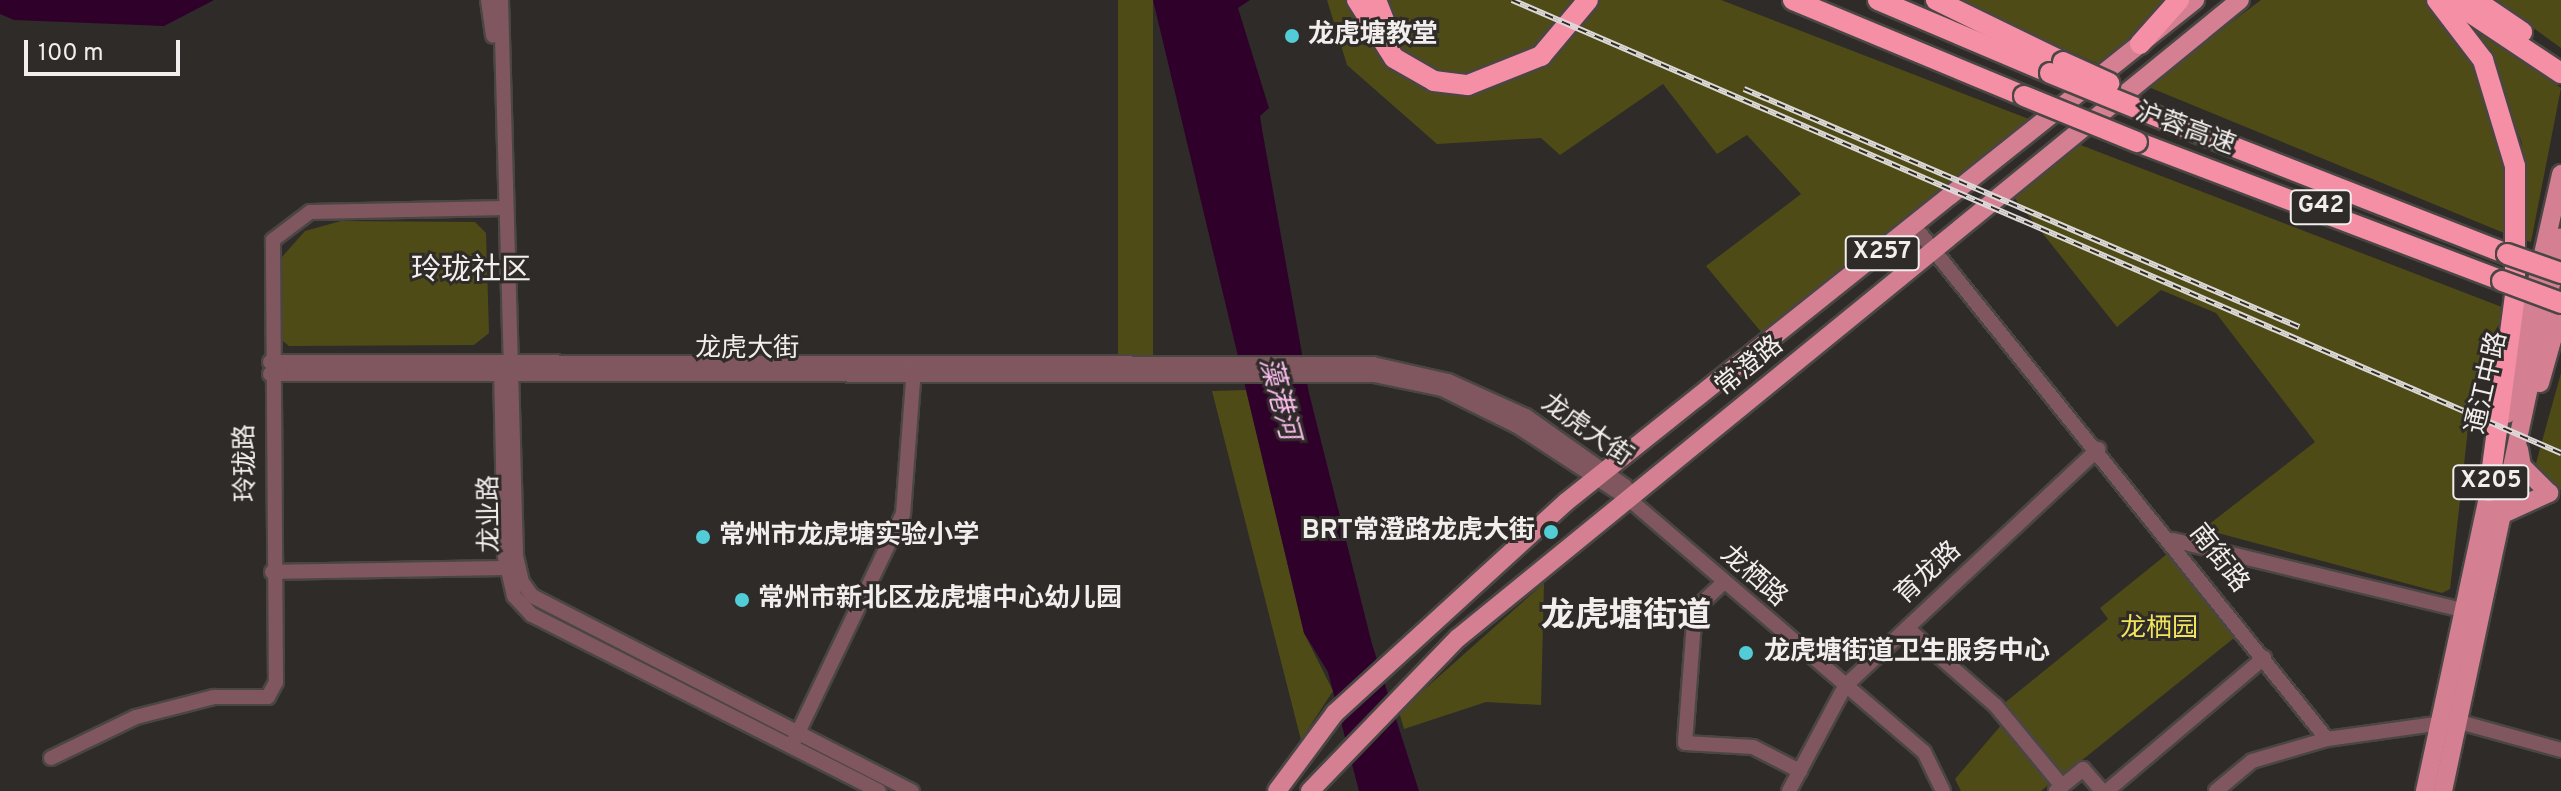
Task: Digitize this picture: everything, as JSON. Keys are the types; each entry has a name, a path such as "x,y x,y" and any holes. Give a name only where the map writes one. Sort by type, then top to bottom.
{"highway":[{"path":"1357,0 1394,58 1434,81 1468,85 1541,56 1588,0"},
{"path":"1376,0 1387,32 1407,56 1444,74 1468,76 1527,53 1573,0"},
{"path":"1779,0 1914,50"},
{"name":"沪蓉高速","path":"1793,0 2137,142 2561,306"},
{"path":"1878,0 2057,67 2402,215 2561,273"},
{"path":"1936,0 2057,67"},
{"path":"2140,44 2179,0"},
{"path":"2437,0 2483,60 2515,166 2515,295 2489,491"},
{"path":"2451,0 2556,62"},
{"path":"2475,0 2556,62"}],"main road":[{"name":"常澄路","path":"1277,791 1335,713 1602,477 2195,0"},
{"name":"常澄路","path":"1310,791 1347,746 1397,694 2240,0"},
{"name":"通江中路","path":"2443,791 2462,610 2561,174"},
{"name":"通江中路","path":"2425,791 2448,721 2503,514 2561,237"},
{"path":"2503,514 2555,496 2517,455 2561,306"}],"street":[{"name":"龙业路","path":"490,0 497,32"},
{"name":"龙业路","path":"502,0 497,32 511,568 532,596 879,791"},
{"name":"玲珑路","path":"51,758 178,703 268,697 276,682 268,265 273,240 287,225 310,212 502,208"},
{"name":"南街路","path":"1915,227 2173,540 2327,739"},
{"name":"龙虎大街","path":"270,368 1320,368 1373,364 1448,381 1526,416 1630,500"},
{"path":"794,741 903,514 914,369"},
{"name":"育龙路","path":"1789,791 1845,686 2098,449"},
{"name":"龙栖路","path":"1630,500 1722,584 1924,752 1943,791"},
{"path":"2173,540 2462,610"},
{"path":"272,572 511,568"},
{"path":"1722,584 1695,609 1685,743 1753,747 1800,771"},
{"path":"1907,628 1996,706 2059,789 2083,769 2104,791 2264,658"},
{"path":"2216,791 2252,761 2327,739 2448,721 2561,750"},
{"name":"龙业路","path":"794,741 912,791"}],"green space":[{"path":"1118,0 1153,0 1153,358 1118,358"},
{"path":"1327,0 1721,0 2034,121 1767,339 1706,266 1801,194 1747,135 1717,154 1663,84 1560,155 1541,138 1437,144 1347,65"},
{"path":"1952,0 2173,0 2103,66"},
{"path":"2261,0 2427,0 2477,66 2508,172 2509,235 2146,86"},
{"path":"2495,0 2561,0 2561,48"},
{"path":"2476,24 2561,88 2531,242 2524,240 2522,143"},
{"path":"2078,144 2507,309 2484,352 2468,429 2450,589 2442,593 2203,529 2315,442 2216,313 2161,290 2117,327 2013,196"},
{"path":"341,221 475,222 486,233 489,333 474,345 289,346 278,337 282,257 305,231"},
{"path":"2561,373 2561,490 2548,484 2536,463"},
{"path":"1246,390 1304,633 1333,691 1301,740 1212,391"},
{"name":"龙栖园","path":"2167,554 2234,638 2061,777 2002,705 2108,619 2100,608"},
{"path":"1544,583 1541,705 1486,702 1404,729 1399,712"},
{"path":"2003,723 2052,782 2041,791 1961,791 1955,779"}],"water":[{"path":"0,0 214,0 164,26 14,20 0,14"},
{"name":"藻港河","path":"1153,0 1250,0 1238,8 1269,108 1260,116 1309,393 1372,644 1419,791 1359,791 1328,672 1304,633"}],"railway":[{"path":"1512,0 2561,453"},
{"path":"1744,89 2299,327"}],"place":[{"name":"龙虎塘教堂","path":"1292,36"},
{"name":"BRT常澄路龙虎大街","path":"1551,532"},
{"name":"常州市龙虎塘实验小学","path":"703,537"},
{"name":"常州市新北区龙虎塘中心幼儿园","path":"742,600"},
{"name":"龙虎塘街道卫生服务中心","path":"1746,653"}],"district":[{"name":"玲珑社区","path":"471,272"},
{"name":"龙虎塘街道","path":"1626,618"}]}
